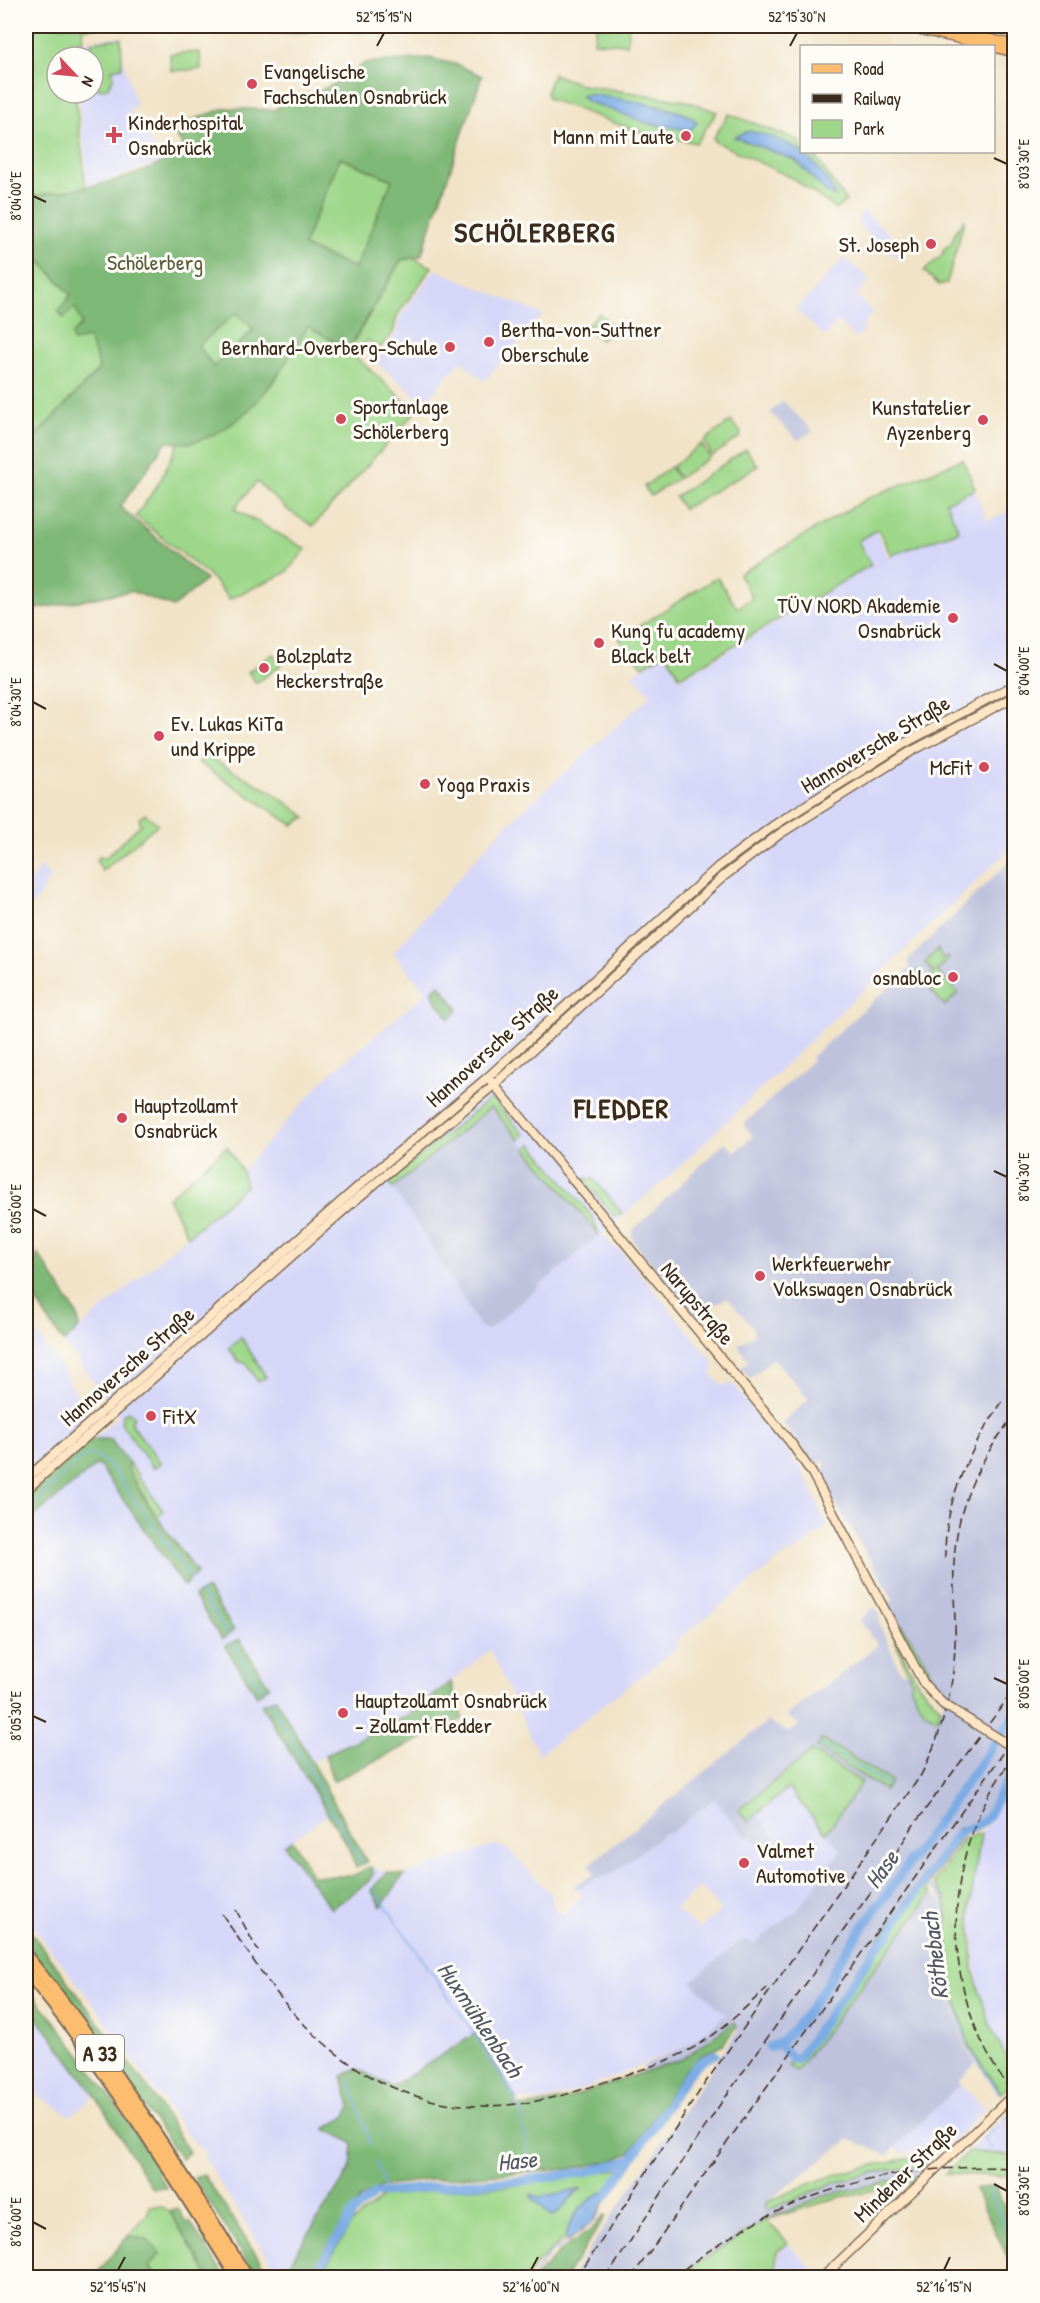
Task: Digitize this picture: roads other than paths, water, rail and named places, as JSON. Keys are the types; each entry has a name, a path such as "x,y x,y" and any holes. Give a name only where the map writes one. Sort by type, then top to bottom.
{"highway":[{"name":"A 33","path":"26,1955 78,2022 167,2159 248,2277"},
{"name":"A 33","path":"26,1971 167,2159"},
{"name":"A 33","path":"195,2201 237,2277"}],"main road":[{"path":"905,26 985,45"},
{"path":"933,26 1014,45"},
{"path":"995,47 1014,52"},
{"name":"Hannoversche Straße","path":"26,1479 376,1171 488,1077 718,867 751,842 905,743 1014,685"},
{"name":"Hannoversche Straße","path":"26,1490 375,1184 495,1084 723,876 758,849 910,752 1014,697"},
{"name":"Narupstraße","path":"488,1077 791,1443 812,1473 924,1683 943,1704 1014,1748"},
{"name":"Mindener Straße","path":"822,2277 1014,2094"}],"water":[{"path":"589,94 665,108 692,118 697,123 690,130 650,124 586,101 581,95"},
{"path":"749,131 772,137 800,150 800,153 803,153 817,166 835,197 827,193 795,160 734,137"},
{"path":"613,2188 593,2222 567,2242 570,2224 581,2208 597,2195"},
{"path":"582,2189 552,2216 531,2197 531,2194 538,2197"}],"waterway":[{"path":"226,26 245,26"},
{"path":"332,26 362,33"},
{"name":"Huxmühlenbach","path":"26,1511 81,1458 94,1454 110,1466 192,1579"},
{"name":"Huxmühlenbach","path":"200,1592 228,1635"},
{"name":"Huxmühlenbach","path":"232,1642 263,1692"},
{"name":"Huxmühlenbach","path":"269,1700 362,1864"},
{"name":"Hase","path":"769,2047 788,2034 808,2011 838,1962 1014,1716"},
{"path":"820,1744 888,1785"},
{"name":"Hase","path":"779,2044 793,2059 798,2058 879,1945 890,1934 956,1836 987,1818 1014,1766"},
{"name":"Hase","path":"933,1818 939,1822"},
{"name":"Röthebach","path":"924,1883 937,1891 944,1900 948,1977 967,2046 1000,2094"},
{"name":"Huxmühlenbach","path":"373,1888 473,2032 521,2109 532,2179"},
{"name":"Hase","path":"313,2278 353,2213 375,2194 457,2184 521,2181 586,2172 631,2160 685,2078 697,2064 715,2054"},
{"path":"349,2078 371,2146"},
{"name":"Röthebach","path":"1004,2119 1012,2112"},
{"name":"Röthebach","path":"992,2149 983,2139 997,2126"},
{"path":"606,2196 631,2160"},
{"path":"376,2161 386,2192"},
{"name":"Röthebach","path":"989,2190 1014,2247"},
{"path":"531,2278 549,2254 565,2243"}],"railway":[{"path":"1009,1226 1014,1232"},
{"path":"945,1559 949,1516 961,1476 979,1438 1002,1402"},
{"path":"577,2278 701,2089 921,1775 941,1727 952,1678 955,1643 954,1557 962,1513 979,1469 995,1441 1014,1415"},
{"path":"606,2278 719,2106 873,1889 913,1826 1014,1690"},
{"path":"631,2278 1014,1738"},
{"path":"1014,1755 986,1801 966,1853 959,1889 956,1925 958,1961 977,2031 993,2064 1014,2095"},
{"path":"236,1910 258,1951"},
{"path":"222,1914 279,1996 322,2041 357,2068 393,2087 430,2100 469,2106 510,2105 553,2097 599,2084 667,2060 710,2037 767,1988"},
{"path":"673,2278 711,2249 751,2225 791,2205 833,2190 876,2178 921,2171 1014,2168"}],"place":[{"name":"Evangelische Fachschulen Osnabrück","path":"252,84"},
{"name":"Kinderhospital Osnabrück","path":"114,135"},
{"name":"Mann mit Laute","path":"686,136"},
{"name":"St. Joseph","path":"931,244"},
{"name":"Bertha-von-Suttner Oberschule","path":"489,342"},
{"name":"Bernhard-Overberg-Schule","path":"450,347"},
{"name":"Sportanlage Schölerberg","path":"341,419"},
{"name":"Kunstatelier Ayzenberg","path":"983,420"},
{"name":"TÜV NORD Akademie Osnabrück","path":"953,618"},
{"name":"Kung fu academy Black belt","path":"599,643"},
{"name":"Bolzplatz Heckerstraße","path":"264,668"},
{"name":"Ev. Lukas KiTa und Krippe","path":"159,736"},
{"name":"McFit","path":"984,767"},
{"name":"Yoga Praxis","path":"425,784"},
{"name":"osnabloc","path":"953,977"},
{"name":"Hauptzollamt Osnabrück","path":"122,1118"},
{"name":"Werkfeuerwehr Volkswagen Osnabrück","path":"760,1276"},
{"name":"FitX","path":"151,1416"},
{"name":"Hauptzollamt Osnabrück - Zollamt Fledder","path":"343,1713"},
{"name":"Valmet Automotive","path":"744,1863"}],"district":[{"name":"SCHÖLERBERG","path":"535,232"},
{"name":"FLEDDER","path":"622,1108"}],"park label":[{"name":"Schölerberg","path":"155,262"}]}
